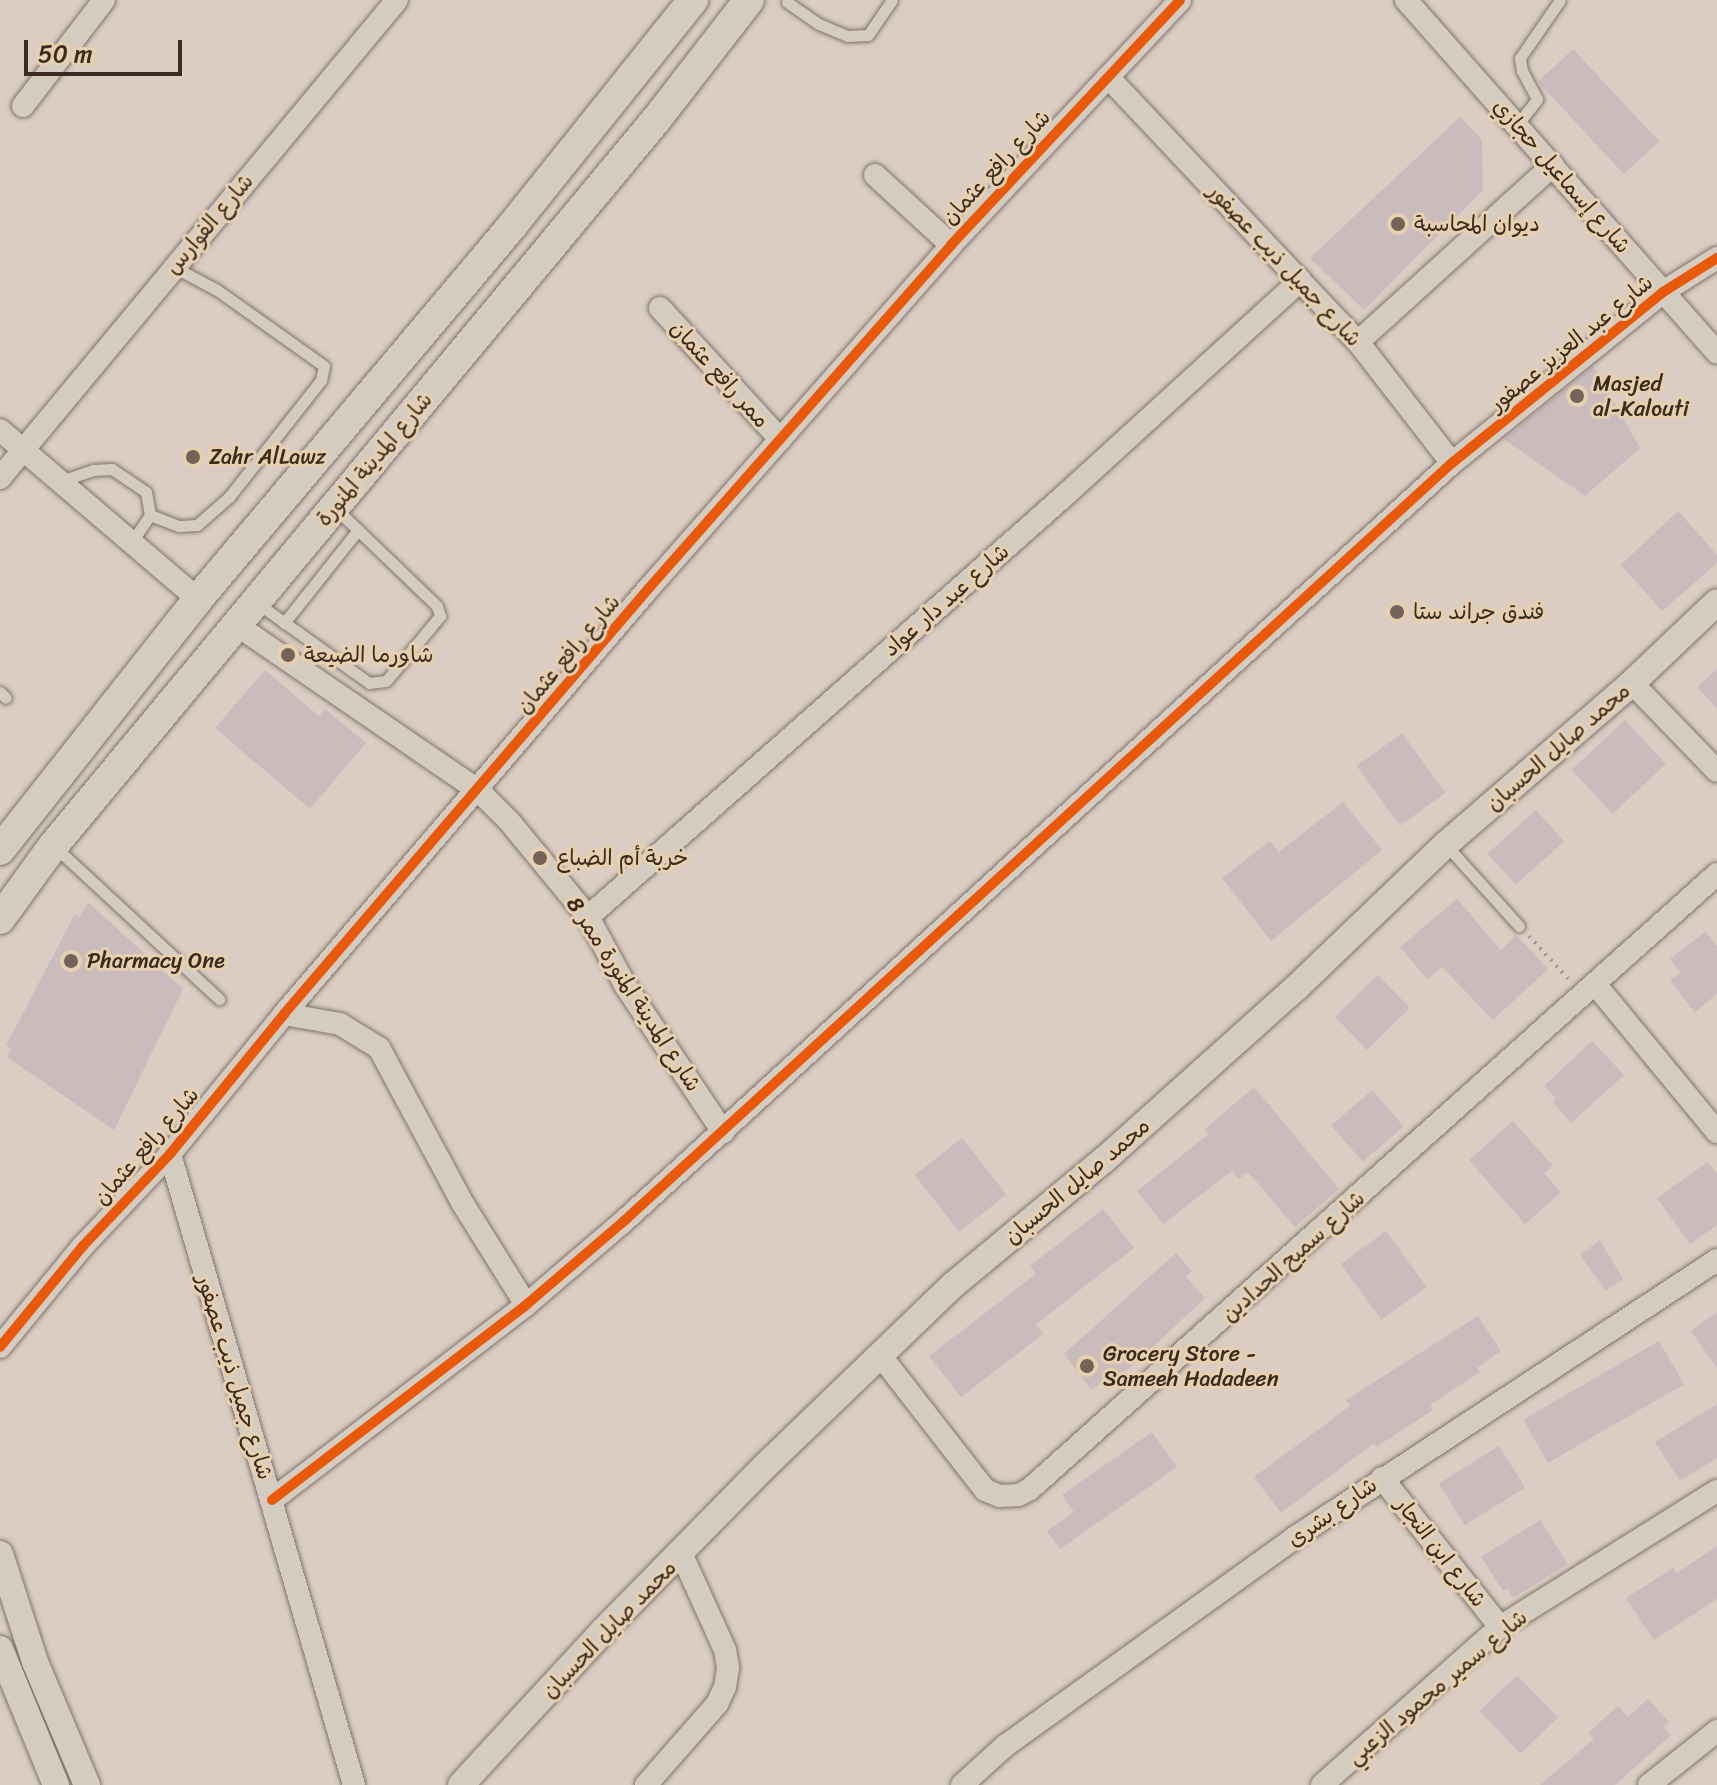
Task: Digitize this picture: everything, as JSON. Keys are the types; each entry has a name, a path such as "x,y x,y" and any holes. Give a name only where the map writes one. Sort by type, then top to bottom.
{"main road":[{"name":"شارع المدينة المنورة","path":"0,850 198,599 512,226 693,0"},
{"name":"شارع المدينة المنورة","path":"0,919 53,846 656,120 749,0"}],"street":[{"path":"23,106 104,0"},
{"name":"شارع الفوارس","path":"0,478 397,0"},
{"name":"شارع رافع عثمان","path":"0,1347 83,1246 170,1154 284,1014 780,439 951,245 1180,0"},
{"name":"شارع إسماعيل حجازي","path":"1406,0 1717,353"},
{"name":"شارع جميل ذيب عصفور","path":"1108,77 1358,342 1452,463"},
{"path":"1358,342 1553,165"},
{"path":"875,175 951,245"},
{"name":"شارع عبد العزيز عصفور","path":"272,1500 526,1305 723,1132 1452,463 1663,292 1717,258"},
{"name":"شارع عبد دار عواد","path":"588,917 1062,498 1301,280"},
{"name":"ممر رافع عثمان","path":"660,308 780,439"},
{"path":"0,430 198,599"},
{"name":"محمد صايل الحسبان","path":"461,1785 603,1631 952,1286 1104,1160 1297,987 1445,845 1632,683 1717,602"},
{"name":"شارع المدينة المنورة ممر 8","path":"247,615 479,791 588,917 625,985 723,1132"},
{"path":"1632,683 1717,771"},
{"name":"شارع سميح الحدادين","path":"880,1355 985,1490 1000,1496 1019,1495 1061,1465 1717,874"},
{"path":"1589,989 1717,1132"},
{"path":"284,1014 340,1024 379,1048 463,1204 526,1305"},
{"name":"شارع جميل ذيب عصفور","path":"170,1154 354,1785"},
{"name":"شارع بشرى","path":"962,1785 1005,1746 1382,1478 1717,1260"},
{"name":"شارع ابن النجار","path":"1382,1478 1500,1627"},
{"name":"شارع سمير محمود الزعبي","path":"1322,1785 1500,1627 1717,1491"},
{"path":"646,1785 717,1704 725,1687 728,1667 725,1650 681,1553"},
{"path":"0,1554 35,1662 87,1785"},
{"path":"0,1649 56,1785"},
{"path":"1649,1785 1717,1731"}],"lane":[{"path":"786,1 819,24 847,36 868,35 892,0"},
{"path":"1517,125 1537,99 1522,71 1520,58 1560,0"},
{"path":"150,515 179,526 197,525 229,497 321,380 324,366 217,290 174,267"},
{"path":"61,481 93,470 112,469 146,492 150,515 132,542"},
{"path":"247,615 284,623 369,683 386,681 440,616 437,606 333,506"},
{"path":"284,623 358,530"},
{"path":"1445,845 1519,926"},
{"path":"53,846 219,999"}],"path":[{"path":"1519,926 1589,989"}],"building":[{"path":"1573,49 1659,141 1624,174 1538,82"},
{"name":"ديوان المحاسبة","path":"1460,117 1482,140 1483,190 1364,310 1310,258"},
{"name":"Masjed al-Kalouti","path":"1593,366 1640,448 1585,496 1504,439"},
{"path":"1678,511 1717,555 1717,563 1662,611 1621,565"},
{"path":"1717,669 1717,708 1697,687"},
{"path":"265,670 319,716 325,709 366,743 310,809 215,728"},
{"path":"1625,720 1666,764 1613,814 1572,770"},
{"path":"1402,733 1445,793 1400,826 1357,766"},
{"path":"1343,802 1382,850 1271,941 1222,878 1270,841 1279,852"},
{"path":"1536,810 1564,841 1516,885 1488,853"},
{"path":"1457,899 1501,950 1516,935 1548,969 1493,1020 1442,967 1427,979 1400,947"},
{"path":"88,902 183,989 114,1130 7,1057 11,1049 6,1046 75,914 80,917"},
{"path":"1705,932 1717,946 1717,994 1695,1012 1670,981 1681,973 1670,959"},
{"path":"1378,975 1410,1008 1367,1050 1335,1017"},
{"path":"1592,1041 1624,1075 1571,1123 1553,1102 1556,1098 1544,1086"},
{"path":"1254,1087 1339,1189 1295,1227 1248,1172 1239,1179 1232,1171 1163,1224 1137,1191 1209,1134 1205,1129"},
{"path":"1372,1090 1403,1126 1363,1162 1331,1125"},
{"path":"1513,1121 1553,1166 1544,1173 1561,1192 1525,1224 1469,1160"},
{"path":"962,1138 1006,1195 959,1232 915,1175"},
{"path":"1708,1162 1717,1174 1717,1225 1690,1244 1657,1198"},
{"path":"1103,1209 1134,1248 1036,1324 1043,1334 961,1397 929,1356 1036,1274 1030,1266"},
{"path":"1386,1231 1427,1287 1381,1320 1341,1264"},
{"path":"1600,1240 1623,1279 1606,1291 1580,1255"},
{"path":"1176,1253 1192,1271 1186,1277 1205,1298 1130,1368 1091,1389 1064,1354"},
{"path":"1717,1312 1717,1368 1691,1331"},
{"path":"1478,1316 1501,1351 1477,1368 1480,1372 1430,1405 1433,1410 1376,1447 1374,1443 1281,1513 1254,1477 1350,1406 1346,1400"},
{"path":"1659,1341 1684,1384 1548,1463 1523,1420"},
{"path":"1717,1404 1717,1458 1680,1481 1655,1442"},
{"path":"1152,1432 1177,1467 1060,1549 1047,1531 1074,1512 1062,1495"},
{"path":"1499,1446 1525,1488 1465,1525 1439,1484"},
{"path":"1540,1520 1568,1564 1513,1598 1507,1588 1503,1591 1481,1557"},
{"path":"1717,1546 1717,1599 1654,1640 1626,1598 1673,1568 1677,1573"},
{"path":"1517,1675 1558,1717 1521,1754 1480,1711"},
{"path":"1648,1699 1669,1722 1663,1727 1671,1735 1615,1785 1540,1785 1594,1739 1588,1733 1618,1706 1628,1717"}],"cycle path":[{"path":"0,1347 83,1246 170,1154 284,1014 649,588 951,245 1180,0"},
{"path":"272,1500 526,1305 623,1222 1452,463 1663,292 1717,258"}],"place":[{"name":"ديوان المحاسبة","path":"1398,224"},
{"name":"Masjed al-Kalouti","path":"1577,396"},
{"name":"Zahr AlLawz","path":"193,457"},
{"name":"فندق جراند ستا","path":"1397,612"},
{"name":"شاورما الضيعة","path":"288,655"},
{"name":"خربة أم الضباع","path":"540,858"},
{"name":"Pharmacy One","path":"71,961"},
{"name":"Grocery Store - Sameeh Hadadeen","path":"1087,1366"}]}
